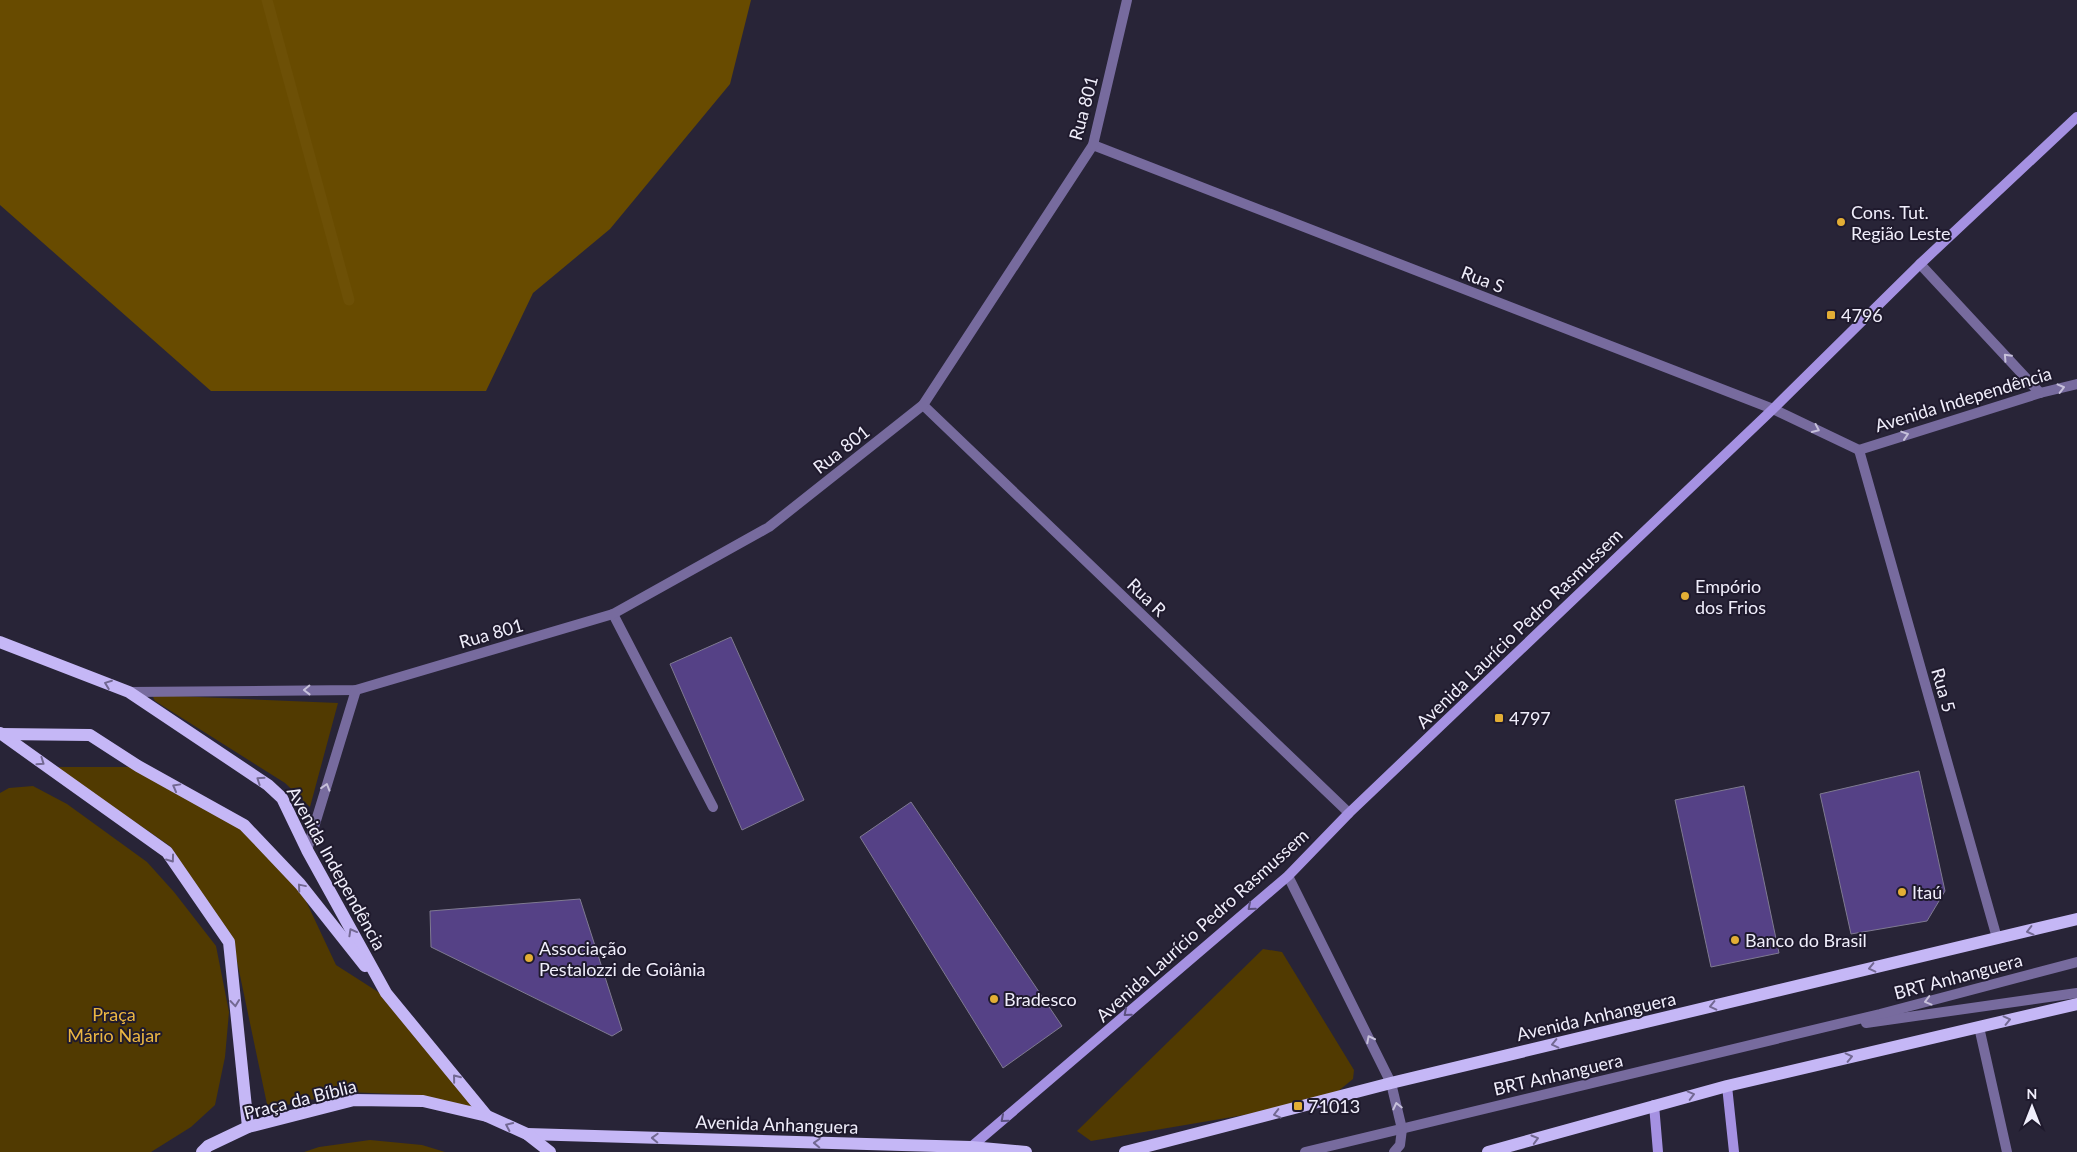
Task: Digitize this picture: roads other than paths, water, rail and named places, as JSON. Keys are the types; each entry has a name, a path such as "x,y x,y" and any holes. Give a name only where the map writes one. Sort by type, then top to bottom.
{"main road":[{"name":"Avenida Independência","path":"0,642 128,692 268,785 282,798 307,850 386,993 487,1116"},
{"path":"0,734 90,735 138,766 244,825 300,884 386,993"},
{"path":"0,734 167,852 229,942 248,1127"},
{"name":"Avenida Anhanguera","path":"1125,1152 1391,1083 2077,919"},
{"path":"1488,1152 1727,1086 2077,1004"},
{"name":"Praça da Bíblia","path":"202,1152 208,1146 248,1127 354,1100 423,1101 487,1116 527,1134 550,1152"},
{"name":"Avenida Anhanguera","path":"527,1134 971,1148 1026,1152"}],"street":[{"name":"Rua 801","path":"128,692 356,690 613,614 769,527 923,405 1093,145 1127,0"},
{"name":"Avenida Laurício Pedro Rasmussem","path":"971,1148 1288,876 1349,813 1773,409 1920,264 2077,117"},
{"name":"Rua S","path":"1093,145 1773,409 1859,450"},
{"path":"1920,264 2040,392"},
{"name":"Avenida Independência","path":"1859,450 2040,392 2077,384"},
{"name":"Rua R","path":"923,405 1349,813"},
{"name":"Rua 5","path":"1859,450 1997,938"},
{"path":"613,614 713,807"},
{"path":"307,850 356,690"},
{"path":"1288,876 1391,1083 1402,1129 1400,1145 1394,1152"},
{"name":"BRT Anhanguera","path":"1305,1152 1818,1029 2077,962"},
{"name":"BRT Anhanguera","path":"1818,1029 2077,993"},
{"path":"1979,1027 2007,1152"},
{"path":"1727,1086 1734,1152"},
{"path":"1654,1105 1658,1152"}],"waterway":[{"path":"267,0 349,300"}],"place":[{"name":"Cons. Tut. Região Leste","path":"1841,222"},
{"name":"4796","path":"1831,315"},
{"name":"Empório dos Frios","path":"1685,596"},
{"name":"4797","path":"1499,718"},
{"name":"Itaú","path":"1902,892"},
{"name":"Banco do Brasil","path":"1735,940"},
{"name":"Associação Pestalozzi de Goiânia","path":"529,958"},
{"name":"Bradesco","path":"994,999"},
{"name":"71013","path":"1298,1106"}],"park label":[{"name":"Praça Mário Najar","path":"114,1024"}]}
